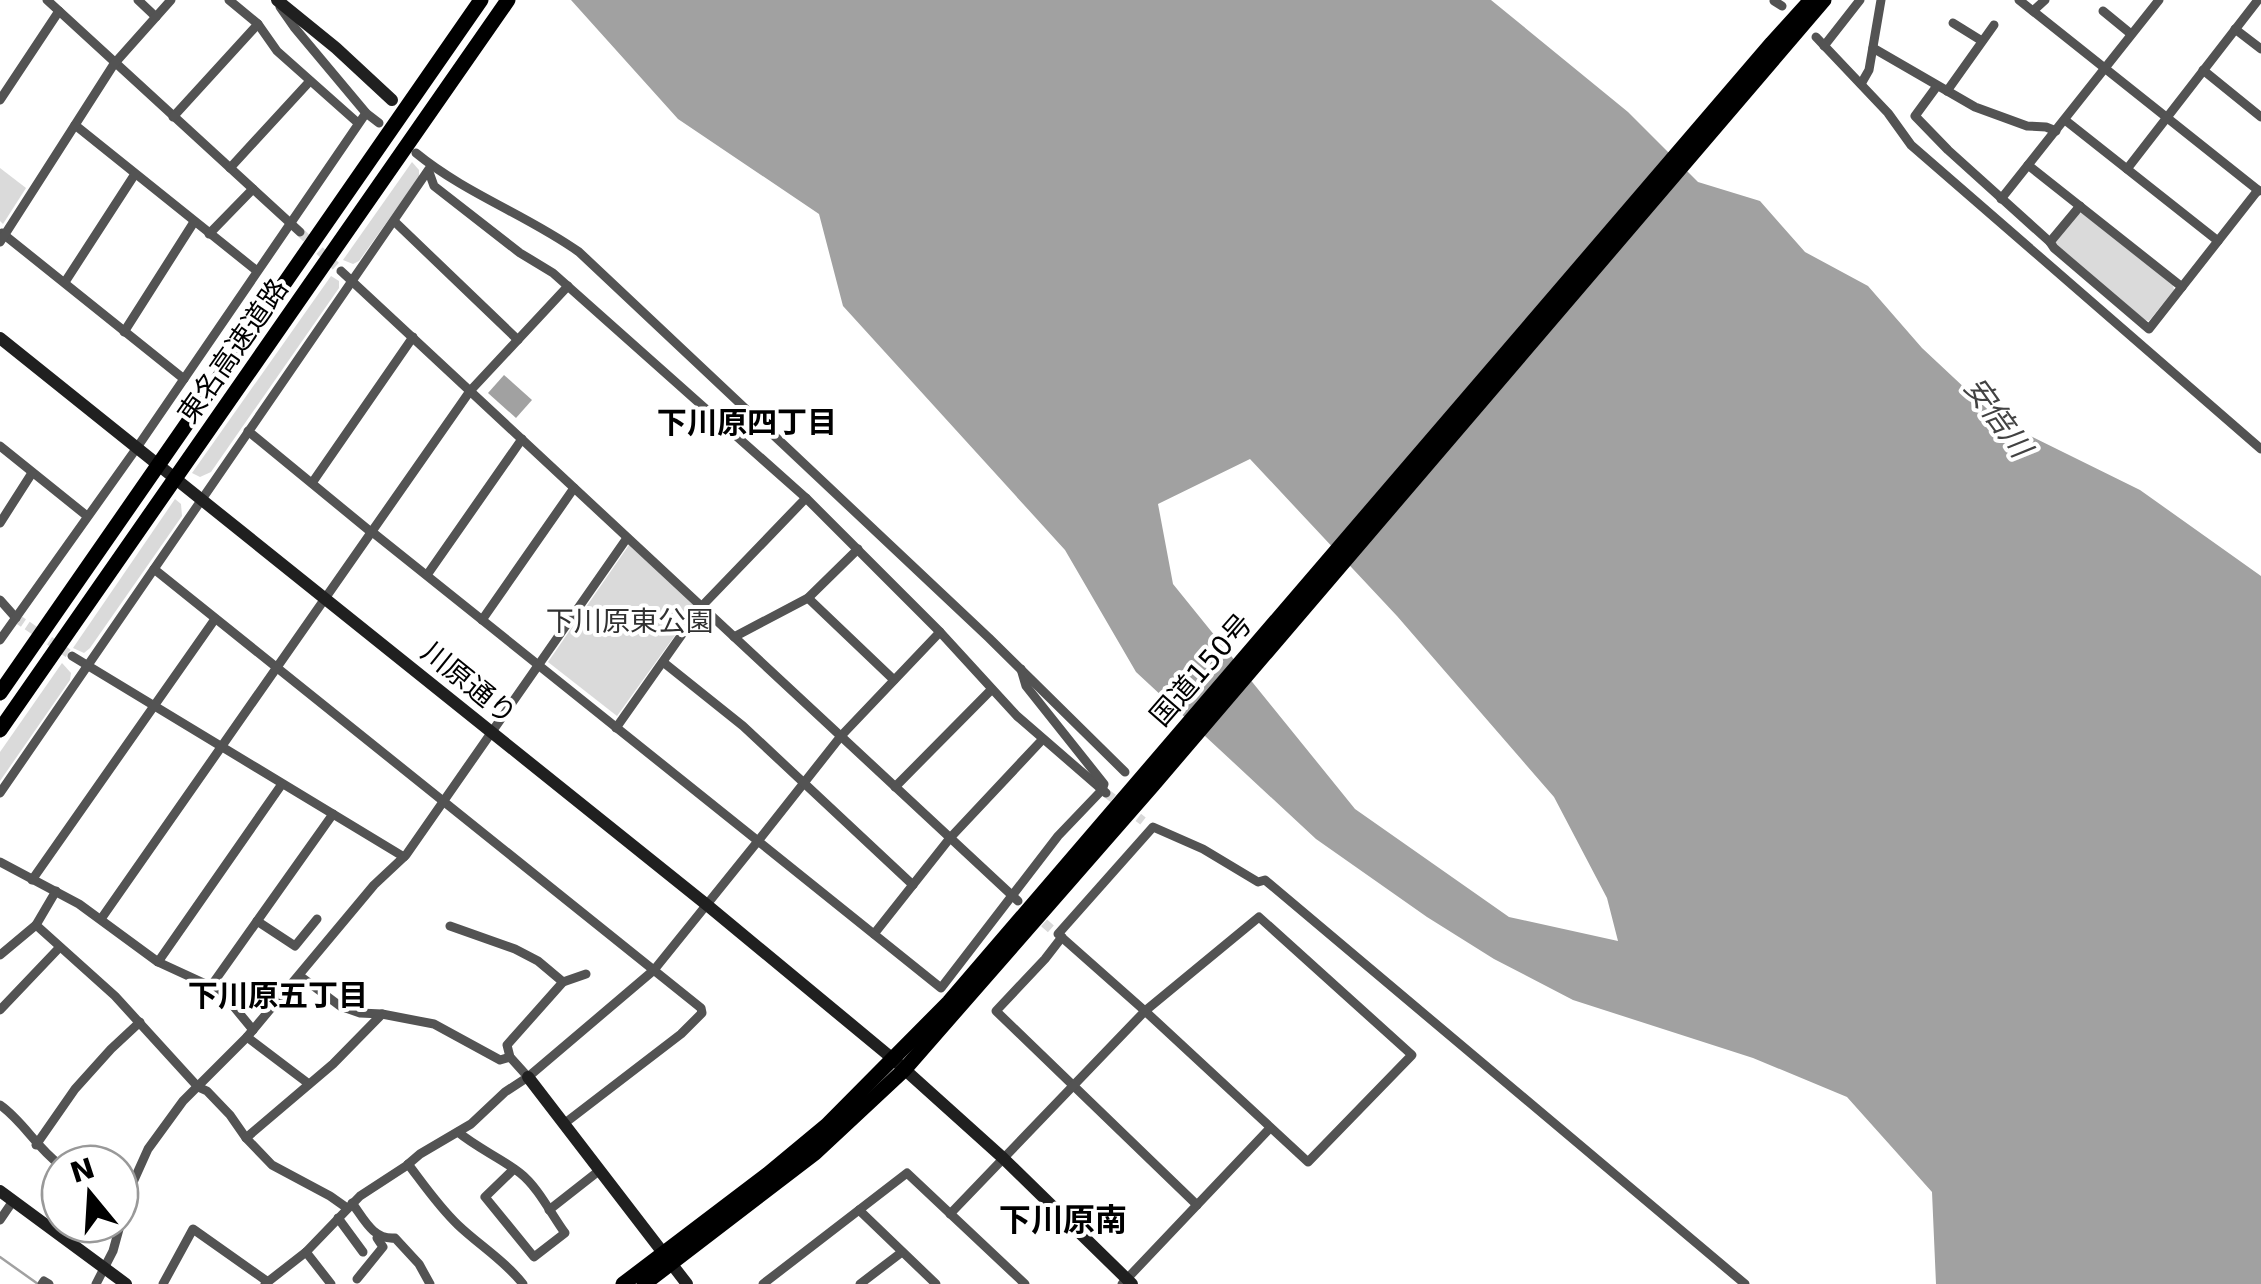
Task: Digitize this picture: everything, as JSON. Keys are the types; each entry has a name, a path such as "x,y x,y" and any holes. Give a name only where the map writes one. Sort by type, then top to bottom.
{"highway":[{"name":"東名高速道路","path":"0,692 481,0"},
{"name":"東名高速道路","path":"0,730 508,0"},
{"name":"国道150号","path":"1776,47 1803,0"},
{"name":"国道150号","path":"644,1284 668,1258 899,1064 1148,781 1776,47 1811,0"},
{"name":"国道150号","path":"1776,47 1827,0"},
{"name":"国道150号","path":"623,1284 668,1258"}],"street":[{"path":"47,0 300,232"},
{"path":"138,0 156,17"},
{"path":"171,0 114,64 2,236 65,282 184,380"},
{"path":"230,0 258,24 276,51 358,124"},
{"path":"276,0 392,100"},
{"path":"276,0 294,28 379,123"},
{"path":"1824,46 1860,0"},
{"path":"1862,84 1874,48 1881,0"},
{"path":"1936,86 1915,116 2054,248 2149,329 2260,191 2018,0"},
{"path":"2033,11 2045,0"},
{"path":"2001,199 2158,0"},
{"path":"2127,169 2258,0"},
{"path":"2103,10 2131,34"},
{"path":"0,100 59,11"},
{"path":"1953,23 1982,42"},
{"path":"173,117 258,24"},
{"path":"1947,91 1994,25"},
{"path":"2235,29 2261,49"},
{"path":"1816,36 1888,113 1910,145 2261,450"},
{"path":"1874,48 1974,106 2027,126 2056,130"},
{"path":"2203,70 2261,117"},
{"path":"230,168 310,81"},
{"path":"0,640 184,380 366,112"},
{"path":"2065,120 2218,241"},
{"path":"75,125 257,271"},
{"path":"416,153 429,168 580,252 1125,772"},
{"path":"2028,166 2182,287"},
{"path":"0,793 429,168"},
{"path":"429,168 434,186 520,253 553,273 806,498 940,632 991,690 1042,740 1104,791"},
{"path":"65,282 135,174"},
{"path":"209,234 253,189"},
{"path":"2050,242 2080,206"},
{"path":"394,221 518,340"},
{"path":"124,332 194,222"},
{"path":"342,270 1016,899"},
{"path":"101,918 470,390 568,286"},
{"path":"312,484 412,337"},
{"name":"川原通り","path":"0,338 899,1064 1003,1158 1127,1282"},
{"path":"248,431 941,988 1016,899 1058,836 1104,791 1104,784 1026,686 1021,669"},
{"path":"426,575 522,439"},
{"path":"0,446 88,516"},
{"path":"0,523 32,473"},
{"path":"482,620 574,488"},
{"path":"616,728 702,606 806,498"},
{"path":"140,1162 184,1101 250,1034 374,885 404,857 627,538"},
{"path":"734,637 808,598 858,548"},
{"path":"154,569 701,1008 702,1013 681,1034 565,1123"},
{"path":"808,598 894,680"},
{"path":"0,600 16,618"},
{"path":"32,880 215,619"},
{"path":"163,1284 193,1229 266,1283 306,1252 350,1205 420,1154 471,1124 504,1092 528,1077 654,970 841,736 940,632"},
{"path":"72,656 404,857"},
{"path":"664,662 744,726 913,885"},
{"path":"895,787 991,690"},
{"path":"874,934 950,838 1042,740"},
{"path":"158,962 282,784"},
{"path":"211,986 333,814"},
{"path":"1197,1205 996,1011 1044,959 1057,933 1148,824 1204,850 1258,882 1265,880 1745,1284"},
{"path":"0,862 101,918 158,962 221,991 250,1034 309,1084"},
{"path":"0,955 36,925 56,891"},
{"path":"950,1214 1145,1011 1259,917 1412,1055 1308,1162 1145,1011 1057,933"},
{"path":"257,921 295,946 317,918"},
{"path":"36,925 116,996 198,1087 230,1115 272,1165 350,1205 383,1247 357,1278"},
{"path":"450,926 526,954 564,982"},
{"path":"0,1010 59,948"},
{"path":"586,974 564,982 507,1048 510,1057 687,1284"},
{"path":"300,976 340,1006 360,1014 434,1024 500,1060 510,1057"},
{"path":"246,1138 362,1038 382,1014"},
{"path":"36,1145 75,1089 140,1022"},
{"path":"0,1105 40,1148"},
{"path":"1127,1282 1270,1128"},
{"path":"458,1132 474,1145 514,1169 524,1176 565,1233 534,1257 485,1197 514,1169"},
{"path":"408,1164 452,1218 512,1270 522,1284"},
{"path":"549,1210 600,1170"},
{"path":"763,1284 907,1173 1025,1284"},
{"path":"0,1191 126,1284"},
{"path":"0,1220 13,1201"},
{"path":"860,1210 936,1284"},
{"path":"338,1218 363,1252"},
{"path":"374,1234 395,1238 419,1264 430,1284"},
{"path":"96,1284 114,1244"},
{"path":"306,1252 331,1284"},
{"path":"860,1284 902,1252"}],"green space":[{"path":"412,162 419,177 359,261 353,264 343,260"},
{"path":"0,168 26,188 3,224 0,221"},
{"path":"2082,213 2173,285 2174,290 2149,321 2056,246 2077,214"},
{"path":"331,276 339,281 339,288 211,472 200,477 192,473"},
{"path":"175,499 181,504 182,516 90,648 84,653 73,648"},
{"name":"下川原東公園","path":"629,545 693,603 694,609 617,716 548,662"},
{"path":"62,663 71,673 70,680 0,781 0,752"}],"shaded area":[{"path":"571,0 1491,0 1628,112 1698,182 1760,201 1805,252 1868,286 1922,348 2000,421 2140,490 2261,576 2261,1284 1936,1284 1932,1192 1847,1097 1753,1058 1573,1000 1494,959 1316,839 1136,672 1065,550 843,306 819,214 678,119","holes":["1250,459 1397,616 1554,797 1607,898 1618,941 1509,917 1355,809 1173,584 1158,504"]},
{"path":"504,375 532,400 516,418 488,393"}],"waterway":[{"path":"0,1257 38,1284"}],"tunnel":[{"path":"300,232 341,271"},
{"path":"16,618 72,656"},
{"path":"1106,793 1143,821"},
{"path":"1034,914 1051,929"}],"district":[{"name":"下川原四丁目","path":"747,422"},
{"name":"下川原五丁目","path":"278,995"},
{"name":"下川原南","path":"1063,1220"}],"water label":[{"name":"安倍川","path":"1998,417"}]}
